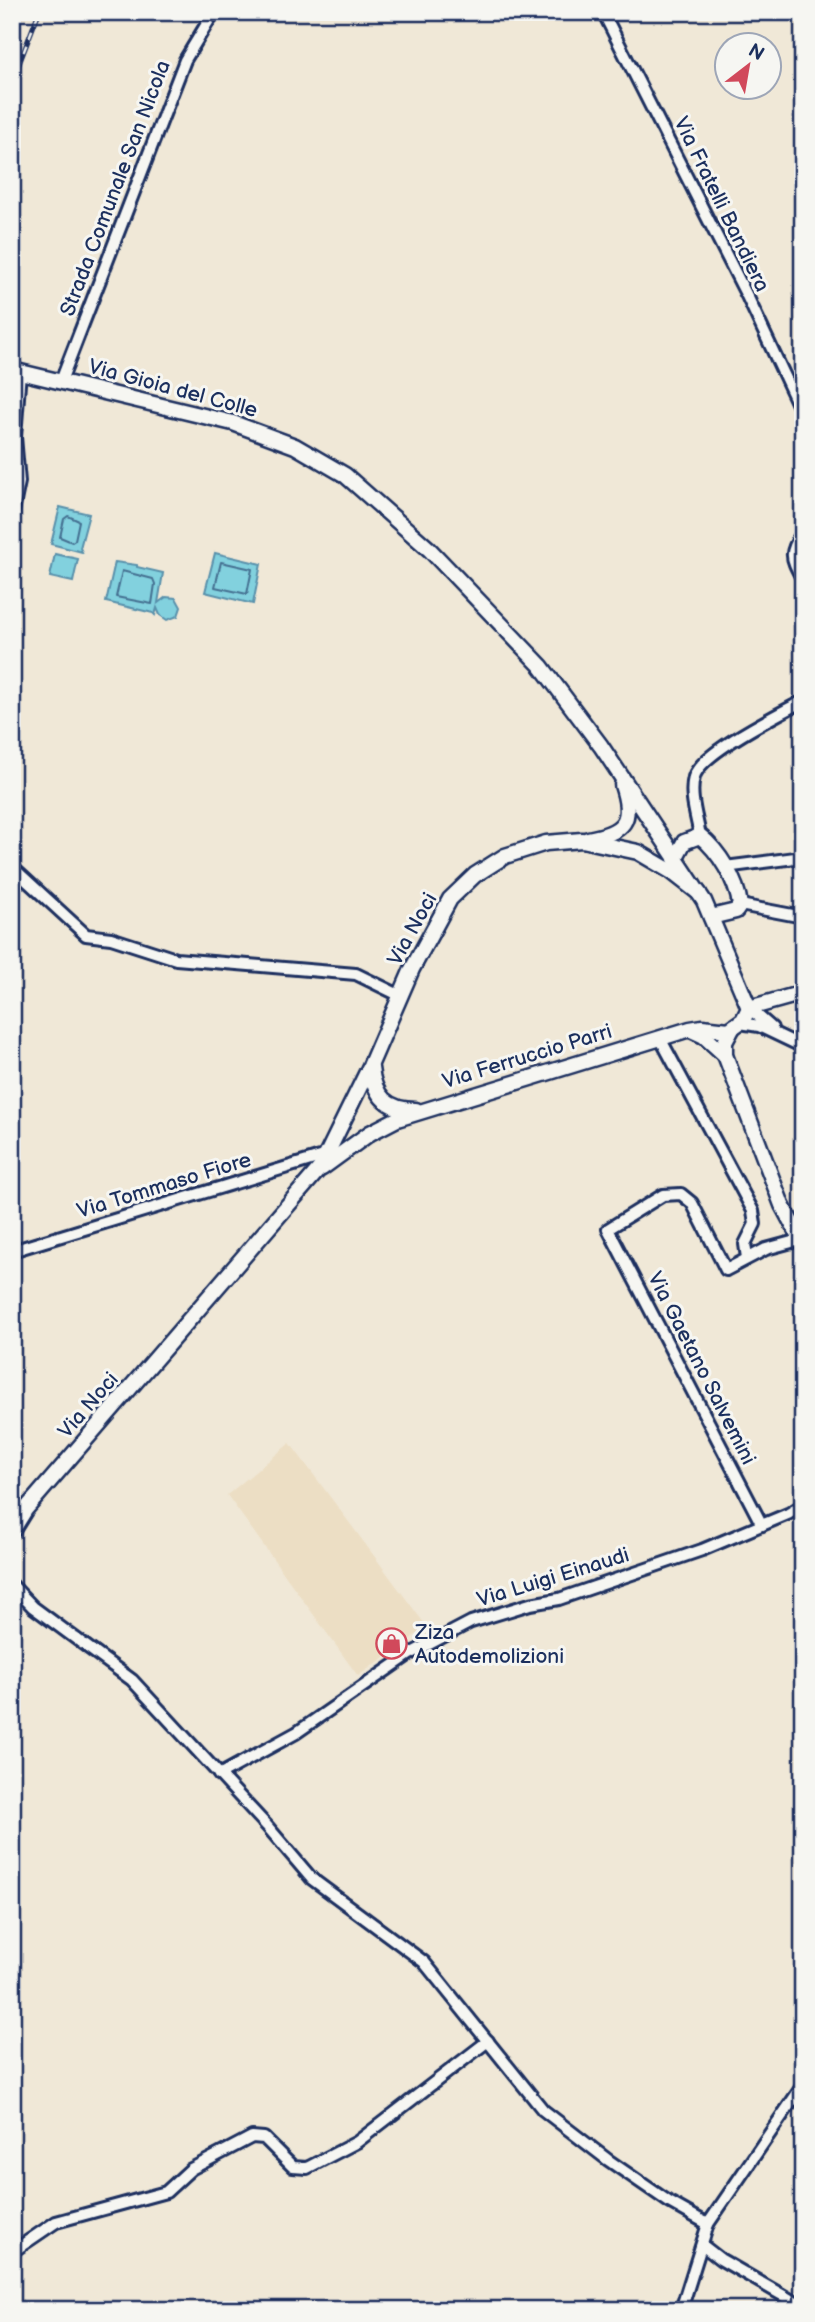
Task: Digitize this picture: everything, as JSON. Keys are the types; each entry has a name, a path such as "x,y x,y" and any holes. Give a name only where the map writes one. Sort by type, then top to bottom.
{"main road":[{"name":"Via Gioia del Colle","path":"16,370 233,422 295,446 345,475 429,550 541,666 617,770"},
{"path":"582,840 607,836 620,828 628,816 627,800 617,770"},
{"path":"617,770 699,892 749,1008"},
{"path":"676,859 684,842 700,836 711,845 725,867 739,896 740,905 736,911 711,917"},
{"name":"Via Noci","path":"12,1531 25,1510 324,1162 412,970 450,899 475,875 505,856 546,844 582,840 638,852 699,892"},
{"path":"802,1241 782,1205 725,1055 725,1042 749,1008 803,993"},
{"name":"Via Ferruccio Parri","path":"324,1162 388,1124 422,1110 690,1029 702,1027 725,1031 736,1026"},
{"path":"690,1029 704,1035 725,1055"},
{"path":"370,1066 375,1091 386,1101 406,1110 422,1110"},
{"name":"Via Noci","path":"12,1520 25,1510"}],"street":[{"name":"Strada Comunale San Nicola","path":"61,381 185,60 214,12"},
{"name":"Via Fratelli Bandiera","path":"603,12 735,273 803,415"},
{"path":"12,516 19,482 15,437 16,370"},
{"path":"803,532 792,548 791,555 803,580"},
{"path":"700,836 693,801 694,776 702,765 717,751 803,701"},
{"path":"725,867 803,857"},
{"path":"12,867 86,935 111,939 176,959 356,974 401,996"},
{"path":"740,905 803,917"},
{"path":"749,1008 780,1035"},
{"path":"736,1026 759,1026 803,1047"},
{"path":"660,1038 753,1211 755,1224 745,1244 747,1258 776,1245 802,1241"},
{"name":"Via Tommaso Fiore","path":"12,1251 324,1162"},
{"name":"Via Gaetano Salvemini","path":"747,1258 726,1270 692,1203 681,1194 663,1195 608,1229 762,1525"},
{"name":"Via Luigi Einaudi","path":"219,1775 296,1733 411,1654 471,1622 530,1604 559,1599 702,1550 803,1506"},
{"path":"12,1586 33,1606 132,1679 312,1879 424,1962 542,2110 638,2181 708,2224"},
{"path":"12,1596 33,1606"},
{"path":"12,2252 56,2222 166,2192 191,2169 251,2137 264,2138 293,2167 307,2168 357,2142 488,2041"},
{"path":"681,2310 708,2224 802,2087"},
{"path":"702,2245 720,2259 803,2307"}],"shaded area":[{"path":"290,1443 427,1627 358,1676 227,1495"}],"water":[{"path":"60,507 89,514 80,548 82,552 51,544"},
{"path":"215,553 261,564 253,604 205,592"},
{"path":"55,554 78,559 73,582 50,577"},
{"path":"115,562 163,573 158,603 166,597 176,598 181,607 178,616 167,620 160,615 157,608 155,615 106,602"}],"railway":[{"path":"12,82 39,12"}],"place":[{"name":"Ziza Autodemolizioni","path":"392,1644"}]}
